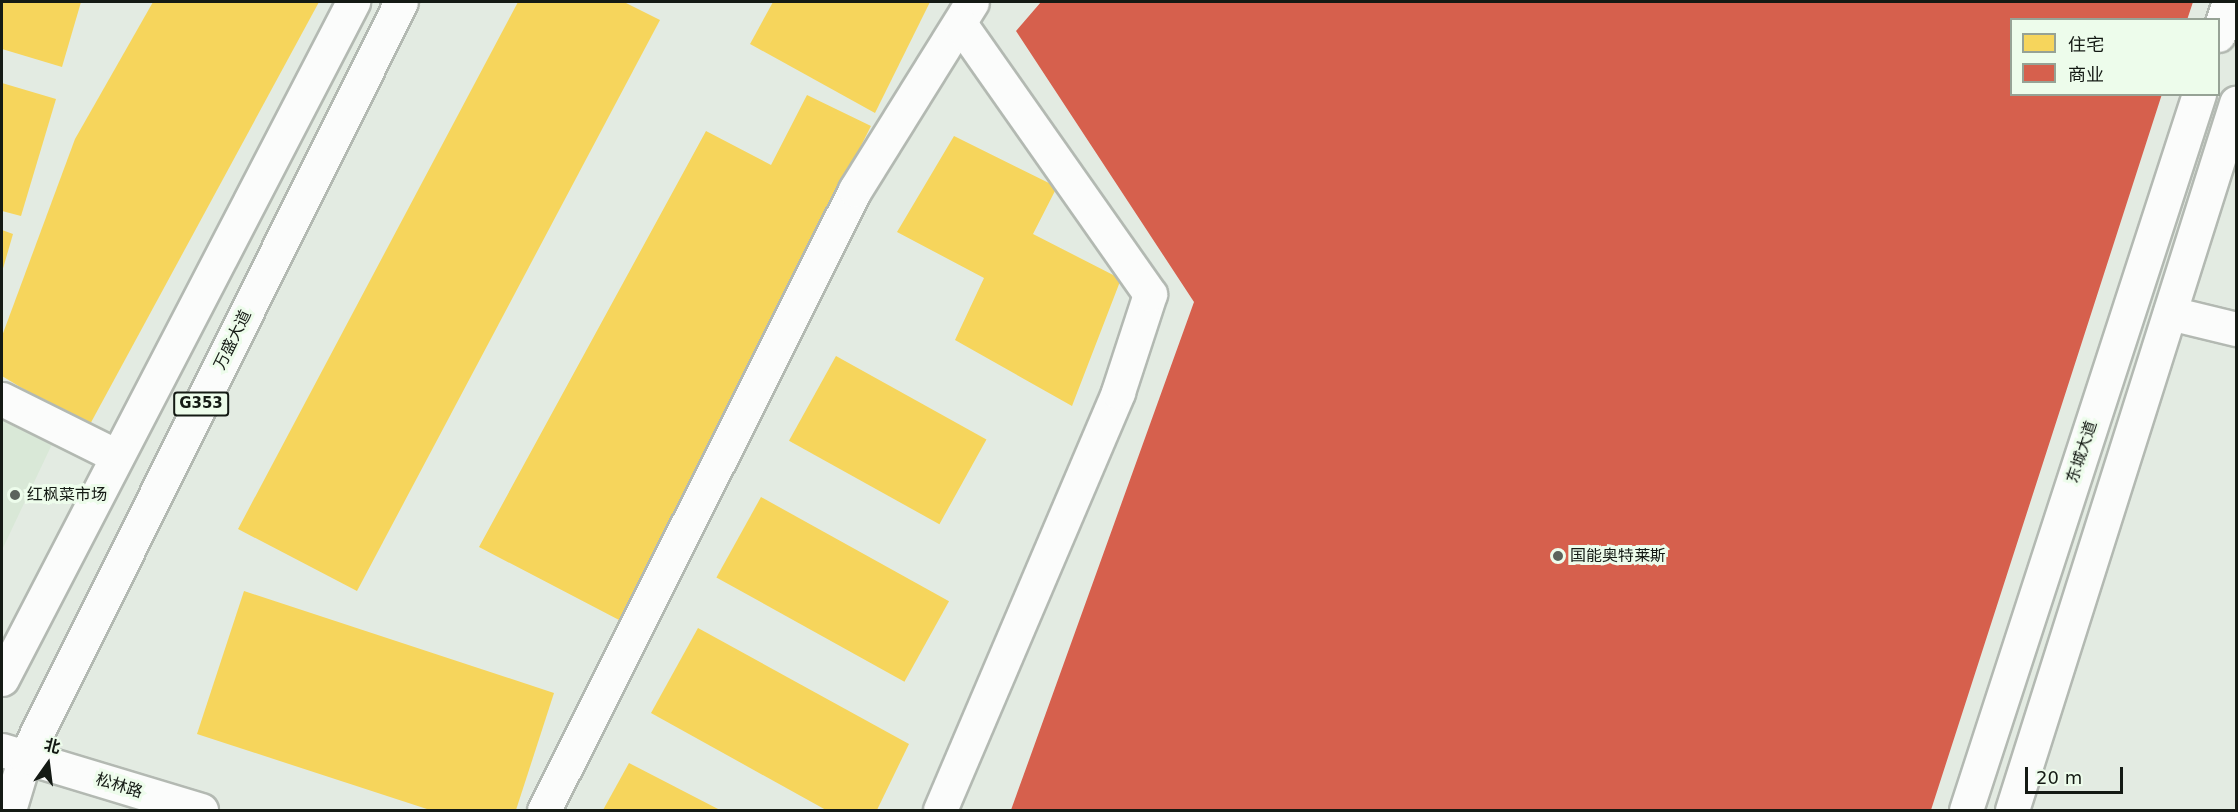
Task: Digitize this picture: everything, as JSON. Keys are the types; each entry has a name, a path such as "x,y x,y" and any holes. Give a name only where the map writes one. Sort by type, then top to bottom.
{"main road":[{"name":"G353","path":"2,679 354,2"},
{"name":"万盛大道","path":"9,810 14,754 401,2"},
{"path":"2220,29 2229,2"},
{"path":"544,810 855,190 966,13 1150,294 1118,392 940,810"},
{"name":"东城大道","path":"1966,810 2198,96"},
{"path":"2012,810 2236,103"},
{"path":"2170,313 2236,329"},
{"path":"2,399 117,456"},
{"name":"松林路","path":"14,754 201,810"}],"shaded area":[{"name":"红枫菜市场","path":"2,414 54,440 2,550"}],"building: 住宅":[{"path":"2,2 81,2 62,67 2,49"},
{"path":"153,2 319,2 88,428 2,376 2,336 75,139"},
{"path":"518,2 624,2 660,20 357,591 238,529"},
{"path":"773,2 930,2 875,113 750,44"},
{"path":"2,83 56,99 21,216 2,211"},
{"path":"807,95 871,126 621,621 479,547 706,131 771,165"},
{"path":"954,136 1057,187 1033,234 1121,279 1072,406 955,340 984,278 897,232"},
{"path":"2,230 13,234 2,272"},
{"path":"836,356 986,439 939,524 789,441"},
{"path":"761,497 949,601 904,682 716,577"},
{"path":"244,591 554,693 516,810 430,810 197,734"},
{"path":"698,628 909,744 877,810 826,810 651,713"},
{"path":"629,763 720,810 603,810"}],"building: 商业":[{"name":"国能奥特莱斯","path":"1041,2 2193,2 2188,18 2010,18 2010,96 2161,96 1931,810 1011,810 1194,302 1016,31"}],"place":[{"name":"红枫菜市场","path":"15,495"},
{"name":"国能奥特莱斯","path":"1558,556"}]}
